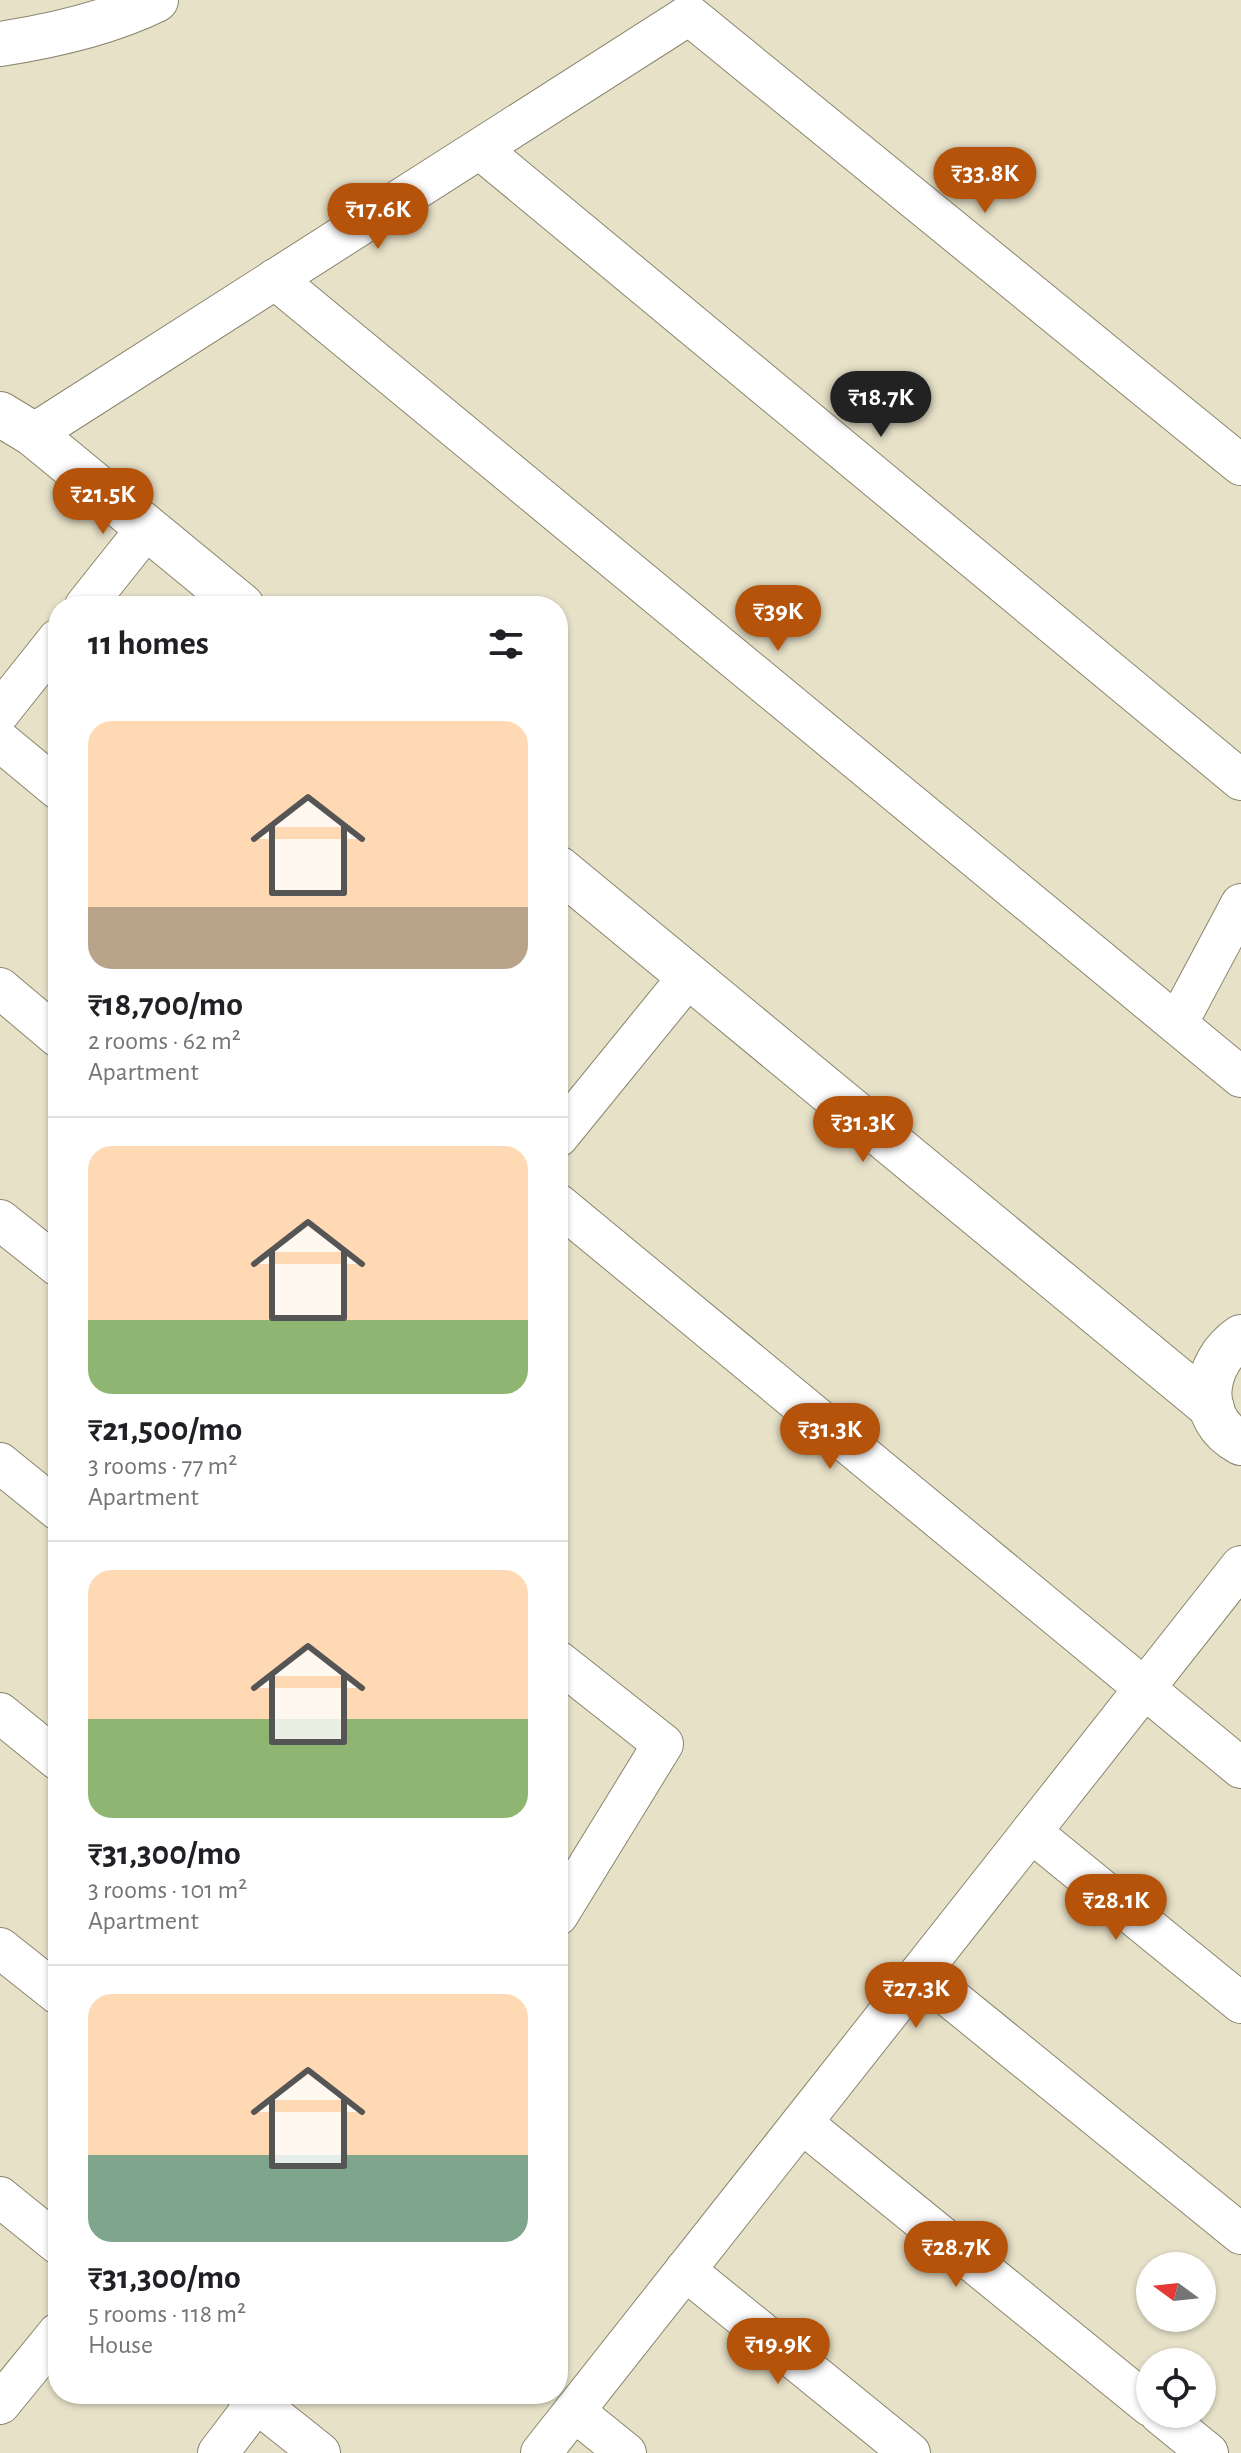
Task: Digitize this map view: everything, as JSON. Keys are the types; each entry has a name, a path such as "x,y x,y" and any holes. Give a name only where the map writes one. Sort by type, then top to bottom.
{"street":[{"path":"0,44 38,38 103,8 156,0"},
{"path":"230,596 16,424 275,279 689,15 1241,465"},
{"path":"480,149 1241,780"},
{"path":"275,279 1241,1077"},
{"path":"93,596 147,528"},
{"path":"0,712 48,652"},
{"path":"0,741 48,781"},
{"path":"568,876 1212,1408"},
{"path":"1177,1024 1241,904"},
{"path":"568,1125 689,976"},
{"path":"0,988 48,1029"},
{"path":"568,1212 1241,1768"},
{"path":"0,1220 48,1258"},
{"path":"1241,1337 1227,1346 1209,1379 1212,1408 1223,1430 1241,1443"},
{"path":"0,1463 48,1502"},
{"path":"541,2453 1241,1566"},
{"path":"568,1669 663,1744 568,1898"},
{"path":"0,1713 48,1752"},
{"path":"1031,1832 1241,2003"},
{"path":"0,1948 48,1986"},
{"path":"920,1973 1241,2234"},
{"path":"802,2123 1136,2395"},
{"path":"0,2197 48,2236"},
{"path":"685,2270 910,2453"},
{"path":"0,2404 48,2345"},
{"path":"218,2453 250,2404"},
{"path":"263,2404 320,2453"},
{"path":"574,2411 626,2453"},
{"path":"1177,2428 1208,2453"}]}
